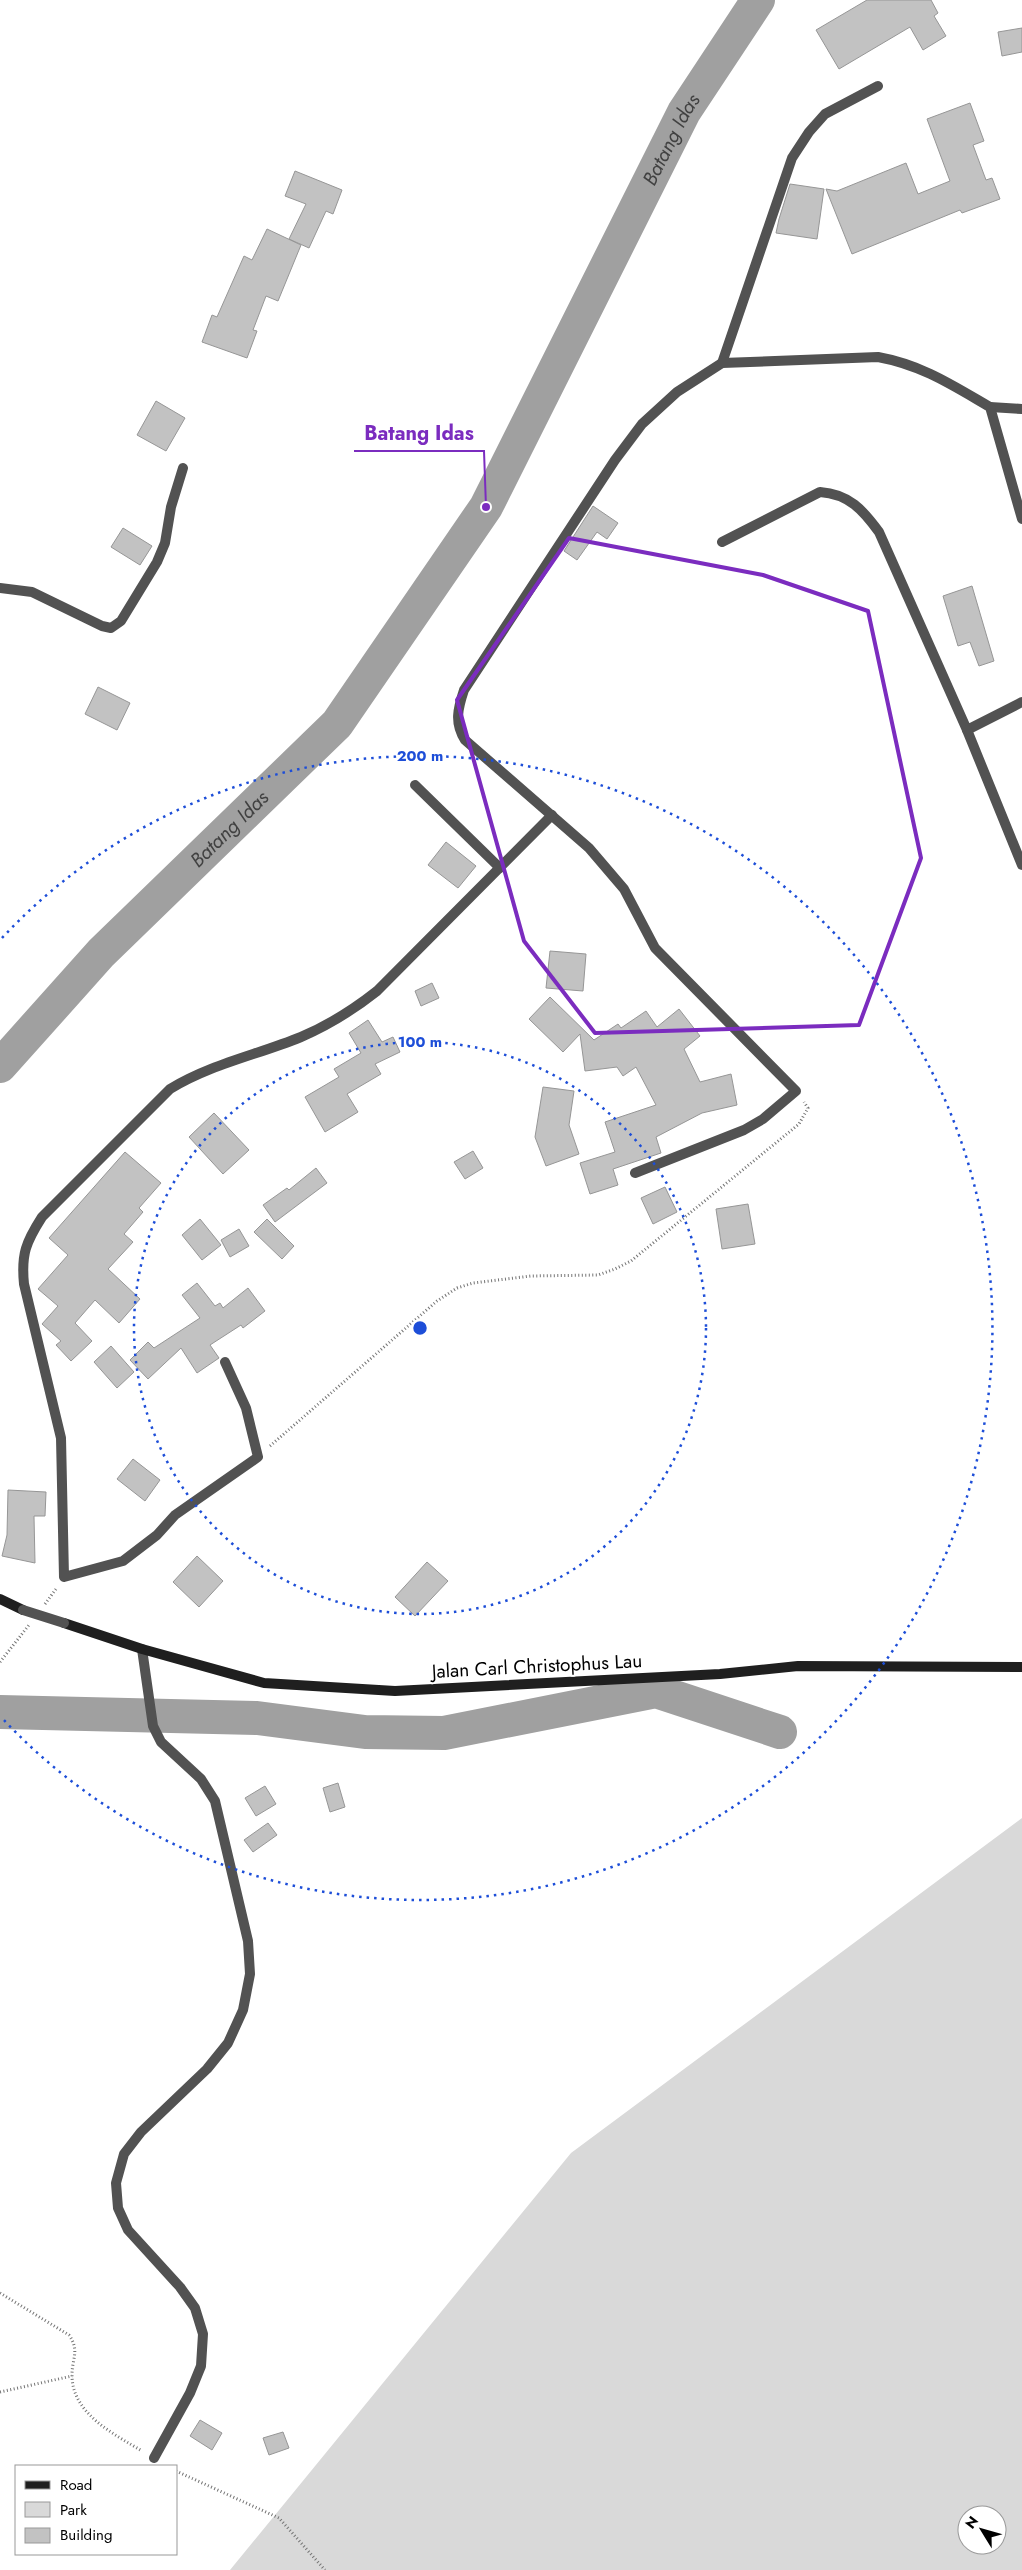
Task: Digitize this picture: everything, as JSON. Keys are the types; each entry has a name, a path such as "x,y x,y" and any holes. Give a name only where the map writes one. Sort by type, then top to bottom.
{"street":[{"path":"722,363 792,158 809,132 825,114 878,86"},
{"path":"635,1173 744,1130 763,1119 796,1091 655,948 624,889 589,848 465,740 456,719 464,690 570,527 642,424 676,392 722,363 878,357 900,361 929,372 990,408 1022,409"},
{"path":"990,408 1022,519"},
{"path":"0,588 32,592 102,626 112,628 121,621 157,562 165,544 171,507 182,468"},
{"path":"722,542 820,492 834,493 852,501 866,514 879,532 967,730 1022,865"},
{"path":"967,730 1022,702"},
{"path":"415,785 500,868"},
{"path":"225,1362 246,1408 258,1457 175,1514 157,1535 123,1561 64,1577 61,1438 55,1403 24,1284 22,1263 27,1241 42,1217 170,1089 191,1076 215,1066 301,1037 331,1023 357,1007 376,991 552,814"},
{"name":"Jalan Carl Christophus Lau","path":"0,1599 23,1610 142,1649 264,1683 395,1692 720,1674 798,1666 1022,1668"},
{"path":"142,1649 149,1710 153,1726 162,1742 201,1779 215,1802 248,1941 250,1974 244,2010 228,2043 207,2069 141,2132 124,2154 116,2183 118,2208 128,2230 180,2287 195,2308 203,2334 201,2366 190,2393 154,2458"}],"path":[{"path":"258,1457 437,1301 457,1288 473,1283 531,1276 598,1275 615,1269 631,1260 799,1124 808,1108 796,1091"},
{"path":"0,2293 69,2334 75,2344 72,2376 78,2398 92,2417 105,2429 154,2458"},
{"path":"0,2392 72,2376"},
{"path":"178,2472 280,2518 325,2570"}],"highlighted area":[{"path":"569,538 763,575 868,611 921,858 859,1025 595,1033 524,941 457,700"}],"green space":[{"path":"1022,1818 1022,2570 230,2570 571,2153"}],"building":[{"path":"867,0 931,0 938,13 934,16 946,36 923,50 910,27 839,69 816,30"},
{"path":"1022,28 1022,52 1002,56 998,32"},
{"path":"970,103 984,141 973,145 986,180 992,178 1000,199 962,213 960,210 852,254 826,189 837,191 906,163 918,194 950,181 927,119"},
{"path":"295,171 342,190 333,214 326,211 309,248 289,239 306,204 285,196"},
{"path":"790,184 824,189 817,239 776,233"},
{"path":"267,229 301,245 278,301 266,296 253,330 257,331 247,358 202,342 212,315 217,317 244,256 252,260"},
{"path":"156,401 185,418 166,451 137,435"},
{"path":"593,506 618,523 607,539 597,532 577,560 564,551"},
{"path":"123,528 152,546 140,565 111,547"},
{"path":"972,586 994,661 979,666 970,642 958,646 943,596"},
{"path":"98,687 130,703 117,730 85,714"},
{"path":"446,842 476,866 458,888 428,865"},
{"path":"550,951 586,954 583,991 546,988"},
{"path":"432,983 439,998 421,1006 415,991"},
{"path":"550,997 594,1040 618,1024 621,1028 646,1011 657,1027 679,1009 700,1036 684,1049 700,1082 731,1074 737,1105 702,1113 656,1137 661,1153 613,1169 618,1185 590,1194 580,1163 615,1152 605,1122 656,1105 636,1067 623,1076 617,1067 585,1071 580,1034 563,1052 529,1019"},
{"path":"368,1020 382,1042 393,1037 400,1052 375,1064 381,1074 347,1094 358,1112 325,1132 305,1097 339,1077 334,1069 361,1053 349,1033"},
{"path":"543,1087 574,1091 569,1125 579,1154 546,1166 535,1137"},
{"path":"214,1113 249,1150 223,1174 189,1137"},
{"path":"473,1151 483,1168 465,1179 454,1162"},
{"path":"125,1152 161,1183 139,1208 143,1212 124,1234 133,1242 108,1269 140,1299 119,1323 95,1300 75,1323 92,1341 71,1361 56,1345 61,1341 42,1324 58,1306 38,1289 68,1255 49,1238"},
{"path":"316,1168 327,1183 275,1222 263,1205 287,1188 289,1190"},
{"path":"665,1187 677,1212 653,1224 641,1198"},
{"path":"748,1204 755,1244 722,1249 716,1209"},
{"path":"200,1219 221,1245 202,1260 182,1235"},
{"path":"267,1219 294,1246 282,1259 254,1232"},
{"path":"239,1229 249,1246 230,1257 221,1240"},
{"path":"197,1283 215,1306 220,1303 223,1308 248,1288 265,1311 243,1328 241,1325 210,1345 219,1358 197,1373 181,1348 148,1379 130,1360 148,1342 154,1348 200,1318 182,1295"},
{"path":"111,1346 134,1372 117,1388 94,1362"},
{"path":"133,1459 160,1480 145,1501 117,1479"},
{"path":"8,1490 46,1492 45,1516 34,1516 35,1563 2,1556 7,1535"},
{"path":"197,1556 223,1581 199,1607 173,1582"},
{"path":"427,1562 448,1581 415,1616 395,1597"},
{"path":"338,1783 345,1807 330,1812 323,1788"},
{"path":"265,1786 276,1804 256,1816 245,1798"},
{"path":"268,1823 277,1835 253,1852 244,1840"},
{"path":"200,2420 222,2433 212,2450 190,2436"},
{"path":"283,2432 289,2448 269,2455 263,2438"}],"waterway":[{"name":"Batang Idas","path":"0,1066 101,953 337,724 486,507 684,112 758,0"},
{"path":"0,1712 257,1718 365,1732 444,1733 656,1691 780,1732"}],"place":[{"name":"Batang Idas","path":"486,507"}]}
